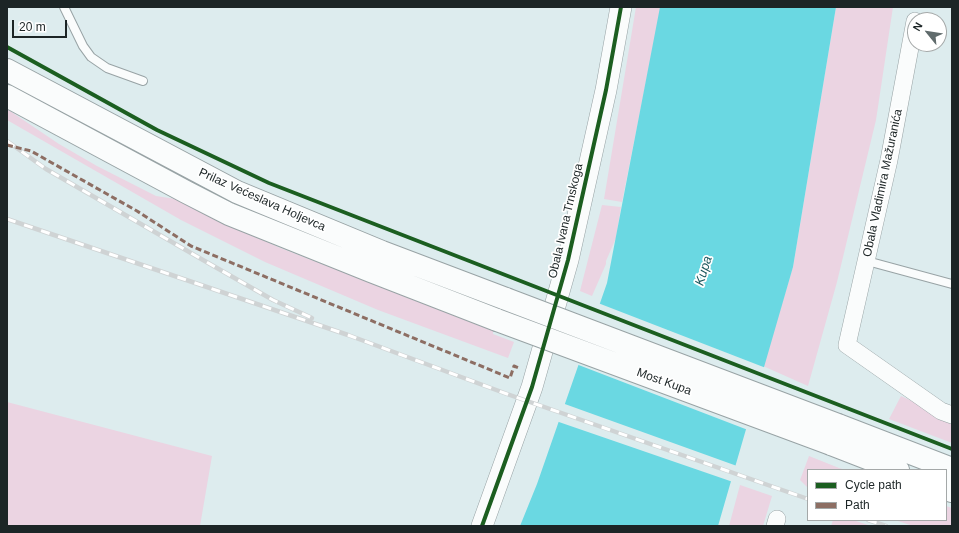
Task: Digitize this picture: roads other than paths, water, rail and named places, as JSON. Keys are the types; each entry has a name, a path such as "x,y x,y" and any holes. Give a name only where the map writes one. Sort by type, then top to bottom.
{"highway":[{"name":"Prilaz Većeslava Holjevca","path":"7,70 237,192 382,252 506,299"},
{"name":"Prilaz Većeslava Holjevca","path":"7,96 179,189 229,214 497,320"},
{"name":"Most Kupa","path":"506,299 835,435"},
{"name":"Most Kupa","path":"497,320 835,435"},
{"path":"835,435 952,469"},
{"path":"835,435 896,469"}],"street":[{"name":"Obala Ivana Trnskoga","path":"482,526 532,387 568,260 606,90 621,7"},
{"name":"Obala Vladimira Mažuranića","path":"909,52 889,160 847,345 941,411 952,415"}],"lane":[{"path":"64,7 83,46 91,57 107,68 143,81"},
{"path":"867,261 952,284"}],"water":[{"name":"Kupa","path":"660,7 836,7 793,267 718,526 520,526 537,484 607,283"}],"railway":[{"path":"7,141 46,169 273,300 312,318"},
{"path":"7,219 348,335 507,394 807,499"},
{"path":"871,521 886,526"}]}
